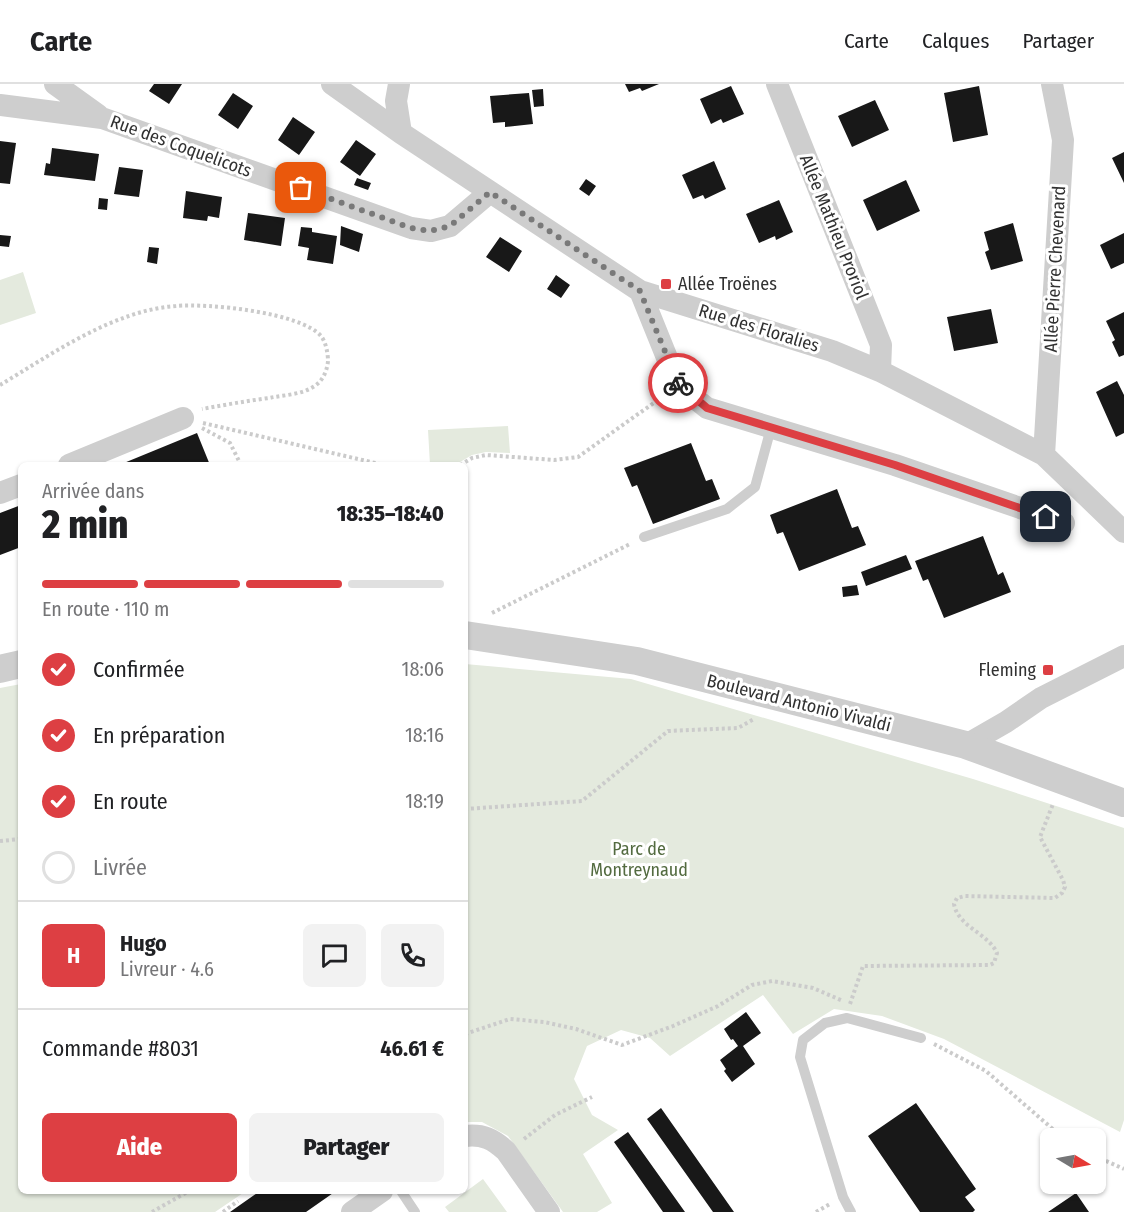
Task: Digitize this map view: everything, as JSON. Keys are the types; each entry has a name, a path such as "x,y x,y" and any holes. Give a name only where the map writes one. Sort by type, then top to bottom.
{"street":[{"name":"Rue des Coquelicots","path":"55,84 102,118"},
{"name":"Rue des Floralies","path":"332,84 401,133 640,291 832,351 880,371 1044,454 1124,532"},
{"path":"399,84 396,101 401,133"},
{"name":"Allée Mathieu Proriol","path":"777,84 881,345 880,371"},
{"name":"Allée Pierre Chevenard","path":"1044,454 1063,140 1052,84"},
{"name":"Rue des Coquelicots","path":"0,105 102,118 411,228 430,231 450,226 490,192"},
{"path":"640,291 678,385 707,408 895,465 1064,523"},
{"path":"76,462 183,418"},
{"path":"0,493 18,486"},
{"name":"Boulevard Antonio Vivaldi","path":"476,626 637,661 966,745 1124,803"},
{"path":"966,745 1041,698 1124,656"},
{"path":"0,669 18,665"},
{"path":"468,1136 489,1138 506,1151 549,1212"},
{"path":"352,1212 378,1194"}],"lane":[{"path":"644,537 727,509 756,487 771,428"},
{"path":"851,1212 843,1197 800,1057 803,1040 825,1023 847,1018 921,1038"},
{"path":"403,1194 415,1212"}],"path":[{"path":"0,385 54,353 128,315 176,306 229,307 282,317 309,326 322,336 328,354 328,369 321,381 312,388 295,393 192,410 183,418"},
{"path":"465,462 486,455 554,460 578,458 678,385"},
{"path":"183,418 230,443 240,462"},
{"path":"183,418 371,462"},
{"path":"476,626 644,537"},
{"path":"468,809 582,801 668,731 738,728 786,699"},
{"path":"468,1033 510,1019 544,1022 576,1029 622,1045 718,1006 752,985 772,981 792,984 827,993 849,1004 863,966 990,965 994,963 997,953 993,944 959,918 954,904 957,898 965,896 1056,898 1062,893 1065,887 1063,880 1040,837 1050,813"},
{"path":"0,841 18,839"},
{"path":"921,1038 986,1071 1052,1128"},
{"path":"506,1151 555,1115 592,1097"},
{"path":"1106,1161 1124,1168"},
{"path":"152,1212 184,1194"},
{"path":"223,1212 238,1201"}],"green space":[{"path":"23,272 36,313 0,325 0,280"},
{"path":"508,426 510,453 486,452 472,455 460,462 430,462 428,430"},
{"name":"Parc de Montreynaud","path":"468,664 631,679 973,779 1124,828 1124,1120 1120,1132 944,1039 882,1016 834,1009 793,1034 763,995 670,1056 650,1038 621,1030 587,1046 574,1079 592,1115 618,1130 583,1154 612,1203 597,1212 563,1212 508,1136 482,1122 468,1122"},
{"path":"18,685 18,1194 242,1194 215,1212 0,1212 0,688"},
{"path":"483,1179 507,1212 449,1212 445,1207 463,1194 468,1194 468,1190"}],"building":[{"path":"154,84 182,84 169,104 149,91"},
{"path":"625,84 659,84 642,91 640,88 629,92"},
{"path":"731,86 744,114 723,123 721,119 711,124 700,99"},
{"path":"979,86 988,135 953,142 944,93"},
{"path":"543,89 544,106 534,107 532,90"},
{"path":"233,93 253,106 238,129 218,115"},
{"path":"529,93 533,124 505,127 505,122 493,123 490,96"},
{"path":"875,100 889,130 852,147 838,116"},
{"path":"293,117 315,132 299,155 278,140"},
{"path":"356,140 376,154 360,176 340,162"},
{"path":"0,141 16,143 10,184 0,183"},
{"path":"52,148 99,154 95,181 44,175 46,163 50,164"},
{"path":"1124,152 1124,183 1112,158"},
{"path":"714,161 726,189 705,199 703,195 693,199 682,175"},
{"path":"119,167 143,170 139,197 114,194"},
{"path":"357,178 371,183 368,190 354,185"},
{"path":"586,179 596,186 589,196 579,189"},
{"path":"906,180 920,211 877,231 863,200"},
{"path":"186,191 222,197 219,218 208,216 207,221 183,218"},
{"path":"99,198 108,199 107,210 98,209"},
{"path":"779,200 793,232 776,240 775,236 759,243 746,214"},
{"path":"248,213 285,218 281,246 244,240"},
{"path":"1013,223 1023,261 991,270 985,252 989,250 984,232"},
{"path":"341,226 363,234 359,252 340,245"},
{"path":"301,227 312,228 312,232 337,236 333,264 307,260 309,248 298,246"},
{"path":"1124,233 1124,263 1111,269 1100,245"},
{"path":"0,235 11,236 9,247 0,246"},
{"path":"500,237 522,251 509,272 486,257"},
{"path":"149,247 159,248 157,264 147,262"},
{"path":"556,275 570,285 561,298 547,289"},
{"path":"991,309 998,343 954,351 947,317"},
{"path":"1124,312 1124,355 1119,357 1112,342 1115,340 1106,321"},
{"path":"1117,381 1124,395 1124,433 1116,437 1096,392"},
{"path":"197,433 209,462 126,462"},
{"path":"691,443 706,481 712,479 720,499 653,524 637,485 632,487 624,468"},
{"path":"837,489 852,528 858,526 866,545 799,571 783,532 777,534 770,515"},
{"path":"18,506 18,548 0,555 0,513"},
{"path":"983,536 998,575 1003,572 1011,592 944,618 928,579 923,581 915,561"},
{"path":"906,555 912,569 866,586 861,572"},
{"path":"857,585 859,595 843,597 842,587"},
{"path":"746,1012 761,1033 743,1046 755,1064 732,1082 720,1060 738,1046 724,1029"},
{"path":"916,1103 976,1189 965,1197 975,1210 973,1212 920,1212 868,1136"},
{"path":"661,1108 734,1212 713,1212 647,1119"},
{"path":"628,1132 685,1212 663,1212 614,1142"},
{"path":"256,1194 332,1194 306,1212 230,1212"},
{"path":"1077,1194 1089,1212 1048,1212"}],"way so far":[{"path":"301,188 411,228 430,231 450,226 490,192 640,291 678,383"}],"place":[{"name":"Allée Troënes","path":"666,284"},
{"name":"Fleming","path":"1048,670"}],"route":[{"path":"678,383 707,408 895,465 1046,517"}]}
